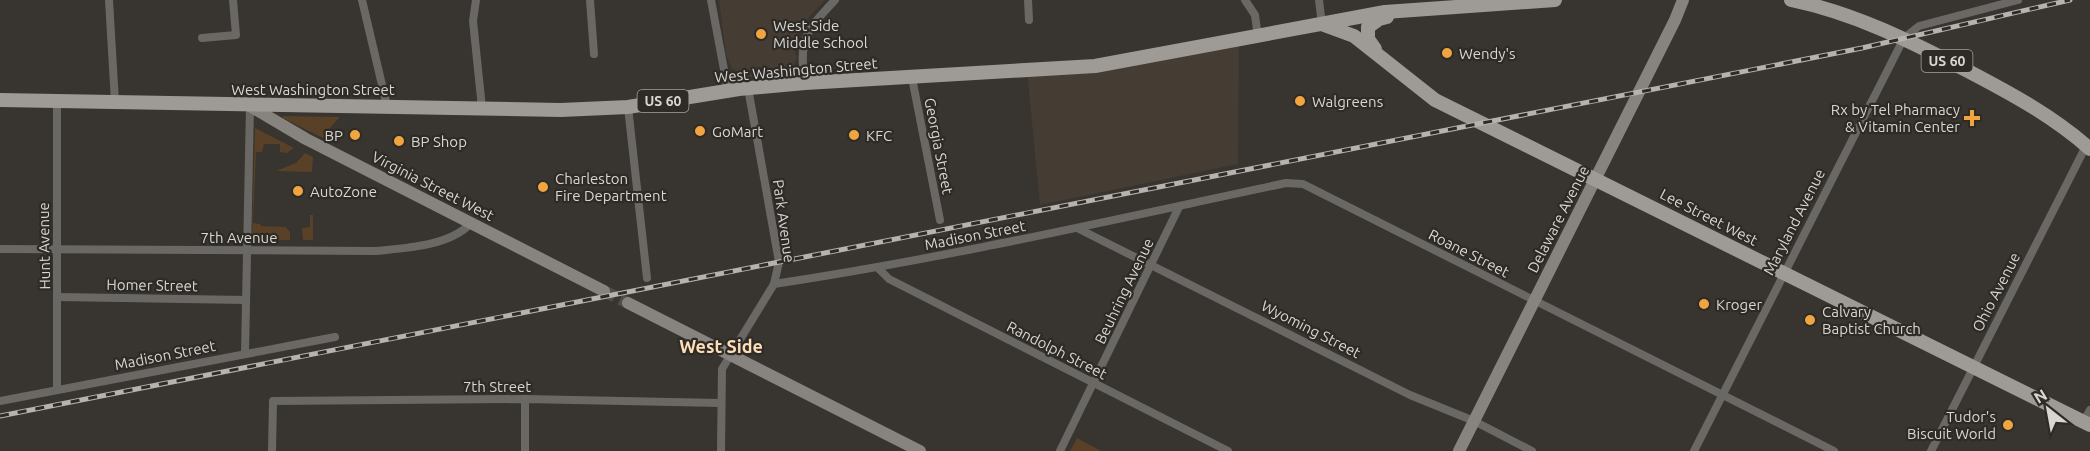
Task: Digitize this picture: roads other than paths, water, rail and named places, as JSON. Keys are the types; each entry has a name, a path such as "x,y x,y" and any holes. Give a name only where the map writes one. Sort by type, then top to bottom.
{"main road":[{"name":"West Washington Street","path":"0,100 561,110 628,107 748,88 1095,66 1385,12 1555,0"},
{"name":"Delaware Avenue","path":"1459,451 1683,0"},
{"name":"US 60","path":"1791,0 1814,2 1904,38 2027,103 2088,148"},
{"path":"1379,55 1367,34 1372,22 1425,10"},
{"name":"Lee Street West","path":"1322,25 1354,36 1404,78 1435,100 1596,178 1973,368 2088,419"},
{"name":"Virginia Street West","path":"250,106 270,120 604,291"},
{"path":"628,303 920,451"}],"street":[{"path":"109,0 115,102"},
{"path":"202,38 236,35 233,0"},
{"path":"362,0 387,106"},
{"path":"476,0 473,21 482,108"},
{"path":"590,0 594,54"},
{"path":"711,0 729,90"},
{"path":"805,83 802,45 809,31 836,0"},
{"path":"1028,0 1029,20"},
{"path":"1245,0 1255,15 1258,37"},
{"path":"1319,0 1322,25"},
{"path":"1904,38 1919,26 2018,0"},
{"name":"Maryland Avenue","path":"1694,451 1782,273 1904,38"},
{"name":"Georgia Street","path":"912,78 940,220"},
{"name":"Park Avenue","path":"721,451 721,375 731,354 774,284 779,261 748,88"},
{"name":"Hunt Avenue","path":"57,101 57,390"},
{"path":"245,353 250,106"},
{"path":"628,107 647,278"},
{"name":"Ohio Avenue","path":"1931,451 2088,148"},
{"name":"Roane Street","path":"1179,207 1286,183 1303,184 1834,451"},
{"name":"Madison Street","path":"774,284 878,268 1179,207"},
{"name":"Beuhring Avenue","path":"1060,451 1153,265 1179,207"},
{"name":"7th Avenue","path":"0,249 57,251 400,249 451,236 471,223"},
{"name":"Wyoming Street","path":"1079,229 1410,395 1474,421 1532,451"},
{"name":"Randolph Street","path":"878,268 889,279 1228,451"},
{"name":"Homer Street","path":"58,297 246,300"},
{"name":"Madison Street","path":"0,401 335,337"},
{"path":"525,399 525,451"},
{"name":"7th Street","path":"272,451 273,401 525,399 721,403"}],"tunnel":[{"path":"604,291 628,303"}],"railway":[{"path":"0,416 1862,48 2070,0"}],"place":[{"name":"West Side Middle School","path":"761,34"},
{"name":"Wendy's","path":"1447,53"},
{"name":"Walgreens","path":"1300,101"},
{"name":"Rx by Tel Pharmacy & Vitamin Center","path":"1972,118"},
{"name":"GoMart","path":"700,131"},
{"name":"BP","path":"355,135"},
{"name":"KFC","path":"854,135"},
{"name":"BP Shop","path":"399,141"},
{"name":"Charleston Fire Department","path":"543,187"},
{"name":"AutoZone","path":"298,191"},
{"name":"Kroger","path":"1704,304"},
{"name":"Calvary Baptist Church","path":"1810,320"},
{"name":"Tudor's Biscuit World","path":"2008,425"}],"district":[{"name":"West Side","path":"721,346"}]}
